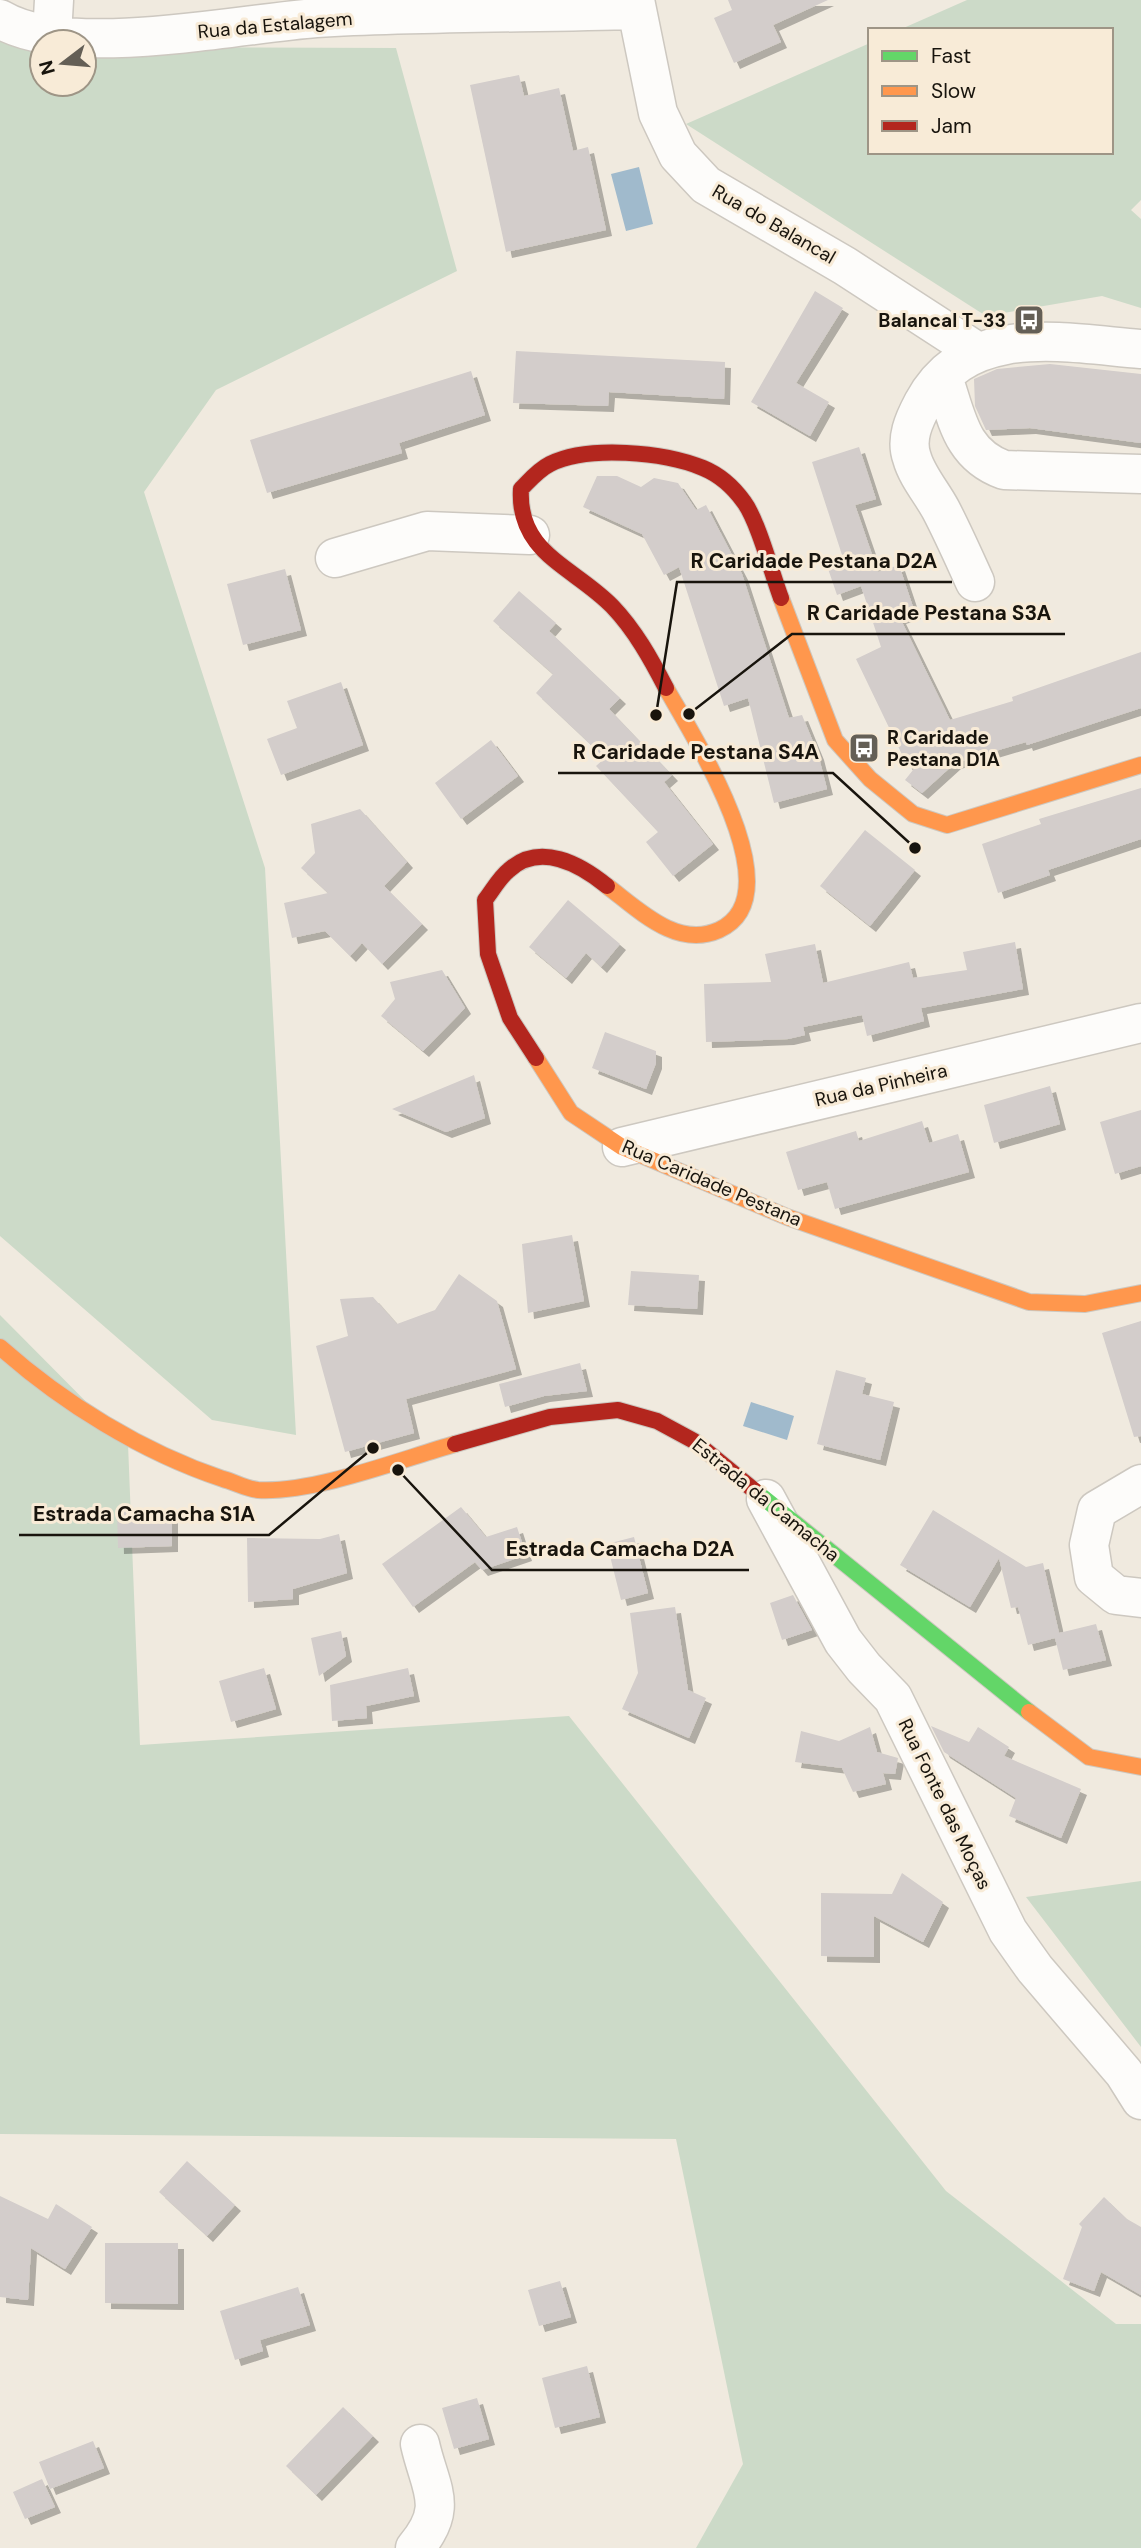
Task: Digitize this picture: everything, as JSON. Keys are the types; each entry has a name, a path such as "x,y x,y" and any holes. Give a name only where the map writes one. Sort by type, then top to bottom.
{"street":[{"name":"Rua da Estalagem","path":"0,19 9,25 53,17 102,38 316,19 635,5"},
{"name":"Rua do Balancal","path":"635,5 658,113 678,155 706,186 845,266 976,351"},
{"path":"975,582 942,512 912,459 909,440 915,418 926,398 943,377 976,351 1013,344 1050,342 1141,349"},
{"path":"943,377 964,437 972,452 985,463 1004,470 1141,474"},
{"path":"335,558 427,531 530,535 520,515 521,489 550,464 573,456 653,454 691,463 719,476 746,505 835,740 870,779 913,814 947,825 1141,765"},
{"name":"Rua Caridade Pestana","path":"530,535 614,608 658,672 727,803 746,869 745,905 733,924 706,936 685,935 657,926 597,876 567,859 541,856 512,867 485,900 488,954 510,1018 571,1113 622,1147 787,1217 1028,1302 1067,1307 1110,1302 1141,1293"},
{"name":"Rua da Pinheira","path":"622,1147 1141,1023"},
{"name":"Estrada da Camacha","path":"0,1347 27,1371 139,1444 202,1472 257,1490 316,1483 550,1417 618,1410 657,1421 694,1441 1015,1702 1089,1757 1141,1767"},
{"path":"1141,1484 1097,1510 1090,1545 1094,1577 1116,1595 1141,1598"},
{"name":"Rua Fonte das Moças","path":"765,1497 843,1641 863,1668 893,1698 1008,1931 1035,1969 1124,2073 1141,2100"},
{"path":"415,2548 436,2516 436,2494 420,2444"}],"green space":[{"path":"967,0 1141,0 1141,200 1131,210 1141,219 1141,308 1102,296 986,316 686,124 868,44 868,154 1113,154 1113,28 904,28"},
{"path":"0,41 14,47 28,47 28,98 98,98 98,47 396,48 457,271 216,390 144,492 265,868 296,1435 212,1420 0,1236"},
{"path":"0,1315 128,1444 140,1745 569,1716 946,2191 1116,2324 1141,2324 1141,2548 696,2548 743,2464 676,2139 0,2134"},
{"path":"1141,1881 1141,2047 1026,1897"}],"water":[{"path":"639,167 653,224 626,231 611,174"},
{"path":"751,1402 794,1416 787,1440 743,1426"}],"building":[{"path":"728,0 828,0 773,25 781,42 734,63 714,18 732,10"},
{"path":"519,75 524,96 559,88 573,151 588,147 606,230 506,252 470,85"},
{"path":"815,291 843,308 796,383 829,402 810,436 751,402"},
{"path":"516,351 725,362 724,399 609,392 608,406 513,403"},
{"path":"1050,364 1141,374 1141,443 1030,428 986,430 975,406 974,379 997,369"},
{"path":"471,371 485,415 399,443 402,453 267,493 250,440"},
{"path":"859,447 876,499 855,505 878,572 899,565 915,613 900,618 950,720 1013,701 1012,697 1141,652 1141,708 1027,745 1026,742 955,763 922,793 905,780 917,765 908,767 856,659 881,647 861,586 837,595 825,560 842,555 812,462"},
{"path":"597,476 617,476 641,487 654,478 678,483 696,510 706,505 742,574 789,718 802,715 818,754 827,789 774,803 748,698 724,706 679,567 664,575 642,534 583,507"},
{"path":"285,569 301,630 243,645 227,584"},
{"path":"519,591 556,623 549,631 620,698 609,709 672,775 664,782 713,844 673,876 646,842 658,832 596,766 605,758 536,693 553,674 493,621"},
{"path":"341,682 363,745 281,775 267,739 297,728 287,701"},
{"path":"491,740 518,776 461,819 435,783"},
{"path":"1141,788 1141,839 1048,870 1050,875 998,893 982,844 1041,824 1039,819"},
{"path":"360,809 407,862 384,886 422,924 382,964 362,943 350,956 325,931 292,938 284,903 328,893 301,868 315,853 311,824"},
{"path":"865,830 915,870 870,926 820,886"},
{"path":"568,900 620,944 601,967 586,953 566,978 529,947"},
{"path":"1015,942 1023,989 921,1008 924,1021 867,1036 862,1015 803,1027 805,1035 788,1039 706,1042 704,984 771,982 765,954 815,944 823,983 909,962 913,978 967,970 963,952"},
{"path":"442,970 465,1008 423,1051 381,1016 395,999 390,982"},
{"path":"605,1032 656,1051 656,1063 646,1089 592,1068"},
{"path":"474,1075 485,1118 446,1132 392,1109"},
{"path":"1050,1086 1060,1124 994,1143 984,1105"},
{"path":"1141,1110 1141,1166 1115,1174 1100,1122"},
{"path":"922,1121 929,1143 958,1134 969,1172 835,1209 827,1182 798,1190 786,1152 856,1131 859,1141"},
{"path":"572,1235 584,1301 528,1313 522,1244"},
{"path":"631,1271 699,1275 697,1309 628,1305"},
{"path":"459,1274 497,1301 516,1369 406,1399 414,1433 345,1452 316,1346 348,1336 340,1299 373,1297 397,1324 435,1310"},
{"path":"1141,1321 1141,1436 1134,1437 1102,1333"},
{"path":"580,1363 587,1391 544,1396 505,1407 499,1384"},
{"path":"836,1370 866,1378 862,1394 894,1402 880,1460 817,1444"},
{"path":"461,1507 486,1537 517,1527 526,1555 482,1570 475,1562 413,1607 382,1564"},
{"path":"172,1510 172,1546 118,1548 117,1511"},
{"path":"933,1510 1026,1567 1043,1563 1059,1633 1096,1624 1106,1660 1063,1670 1055,1638 1028,1645 1018,1607 1011,1608 999,1558 970,1607 900,1565"},
{"path":"339,1534 347,1573 293,1589 293,1599 248,1602 247,1538 320,1539"},
{"path":"634,1537 648,1593 621,1600 607,1544"},
{"path":"793,1595 812,1630 782,1640 770,1603"},
{"path":"675,1607 688,1690 706,1698 689,1738 622,1709 638,1673 630,1613"},
{"path":"341,1631 346,1656 319,1676 311,1638"},
{"path":"264,1668 276,1709 231,1722 219,1681"},
{"path":"408,1668 414,1696 366,1706 367,1718 332,1721 330,1685"},
{"path":"931,1726 969,1742 978,1727 1009,1747 1004,1756 1081,1789 1061,1838 1009,1816 1016,1798 944,1752"},
{"path":"870,1727 877,1752 898,1758 895,1774 883,1773 886,1784 853,1792 842,1768 795,1762 801,1731 839,1741"},
{"path":"902,1873 943,1902 923,1942 874,1916 874,1957 821,1956 821,1893 892,1894"},
{"path":"187,2161 235,2205 207,2236 159,2192"},
{"path":"0,2196 48,2219 56,2204 92,2227 65,2269 31,2248 28,2300 0,2297"},
{"path":"1104,2197 1127,2219 1141,2227 1141,2295 1101,2272 1094,2291 1063,2279 1082,2227 1079,2224"},
{"path":"105,2243 178,2243 178,2304 105,2303"},
{"path":"560,2281 571,2317 539,2326 528,2290"},
{"path":"298,2287 310,2325 260,2340 263,2351 235,2360 220,2311"},
{"path":"587,2366 600,2417 555,2428 542,2378"},
{"path":"477,2398 489,2439 454,2449 442,2408"},
{"path":"343,2407 373,2436 316,2495 286,2466"},
{"path":"93,2441 104,2468 50,2489 39,2462"},
{"path":"42,2479 55,2507 25,2519 13,2492"}],"traffic: fast":[{"path":"755,1491 1029,1712"}],"traffic: slow":[{"path":"781,598 835,740 870,779 913,814 947,825 1141,765"},
{"path":"607,886 659,924 688,935 703,935 719,930 740,911 747,884 743,850 714,776 666,688"},
{"path":"536,1058 571,1113 622,1147 787,1217 1029,1302 1085,1304 1141,1293"},
{"path":"0,1347 77,1406 133,1440 193,1468 258,1490 281,1490 331,1481 455,1444"},
{"path":"1029,1712 1089,1757 1141,1767"}],"traffic: jam":[{"path":"666,688 642,645 620,615 597,592 551,557 528,529 522,511 521,489 534,475 550,464 566,458 605,453 668,458 709,471 731,487 749,511 781,598"},
{"path":"536,1058 510,1018 488,954 485,900 509,870 534,858 559,859 585,870 607,886"},
{"path":"455,1444 550,1417 618,1410 657,1421 694,1441 755,1491"}],"place":[{"name":"Balancal T-33","path":"1029,320"},
{"name":"R Caridade Pestana S3A","path":"689,714"},
{"name":"R Caridade Pestana D2A","path":"656,715"},
{"name":"R Caridade Pestana D1A","path":"864,748"},
{"name":"R Caridade Pestana S4A","path":"915,848"},
{"name":"Estrada Camacha S1A","path":"373,1448"},
{"name":"Estrada Camacha D2A","path":"398,1470"}]}
